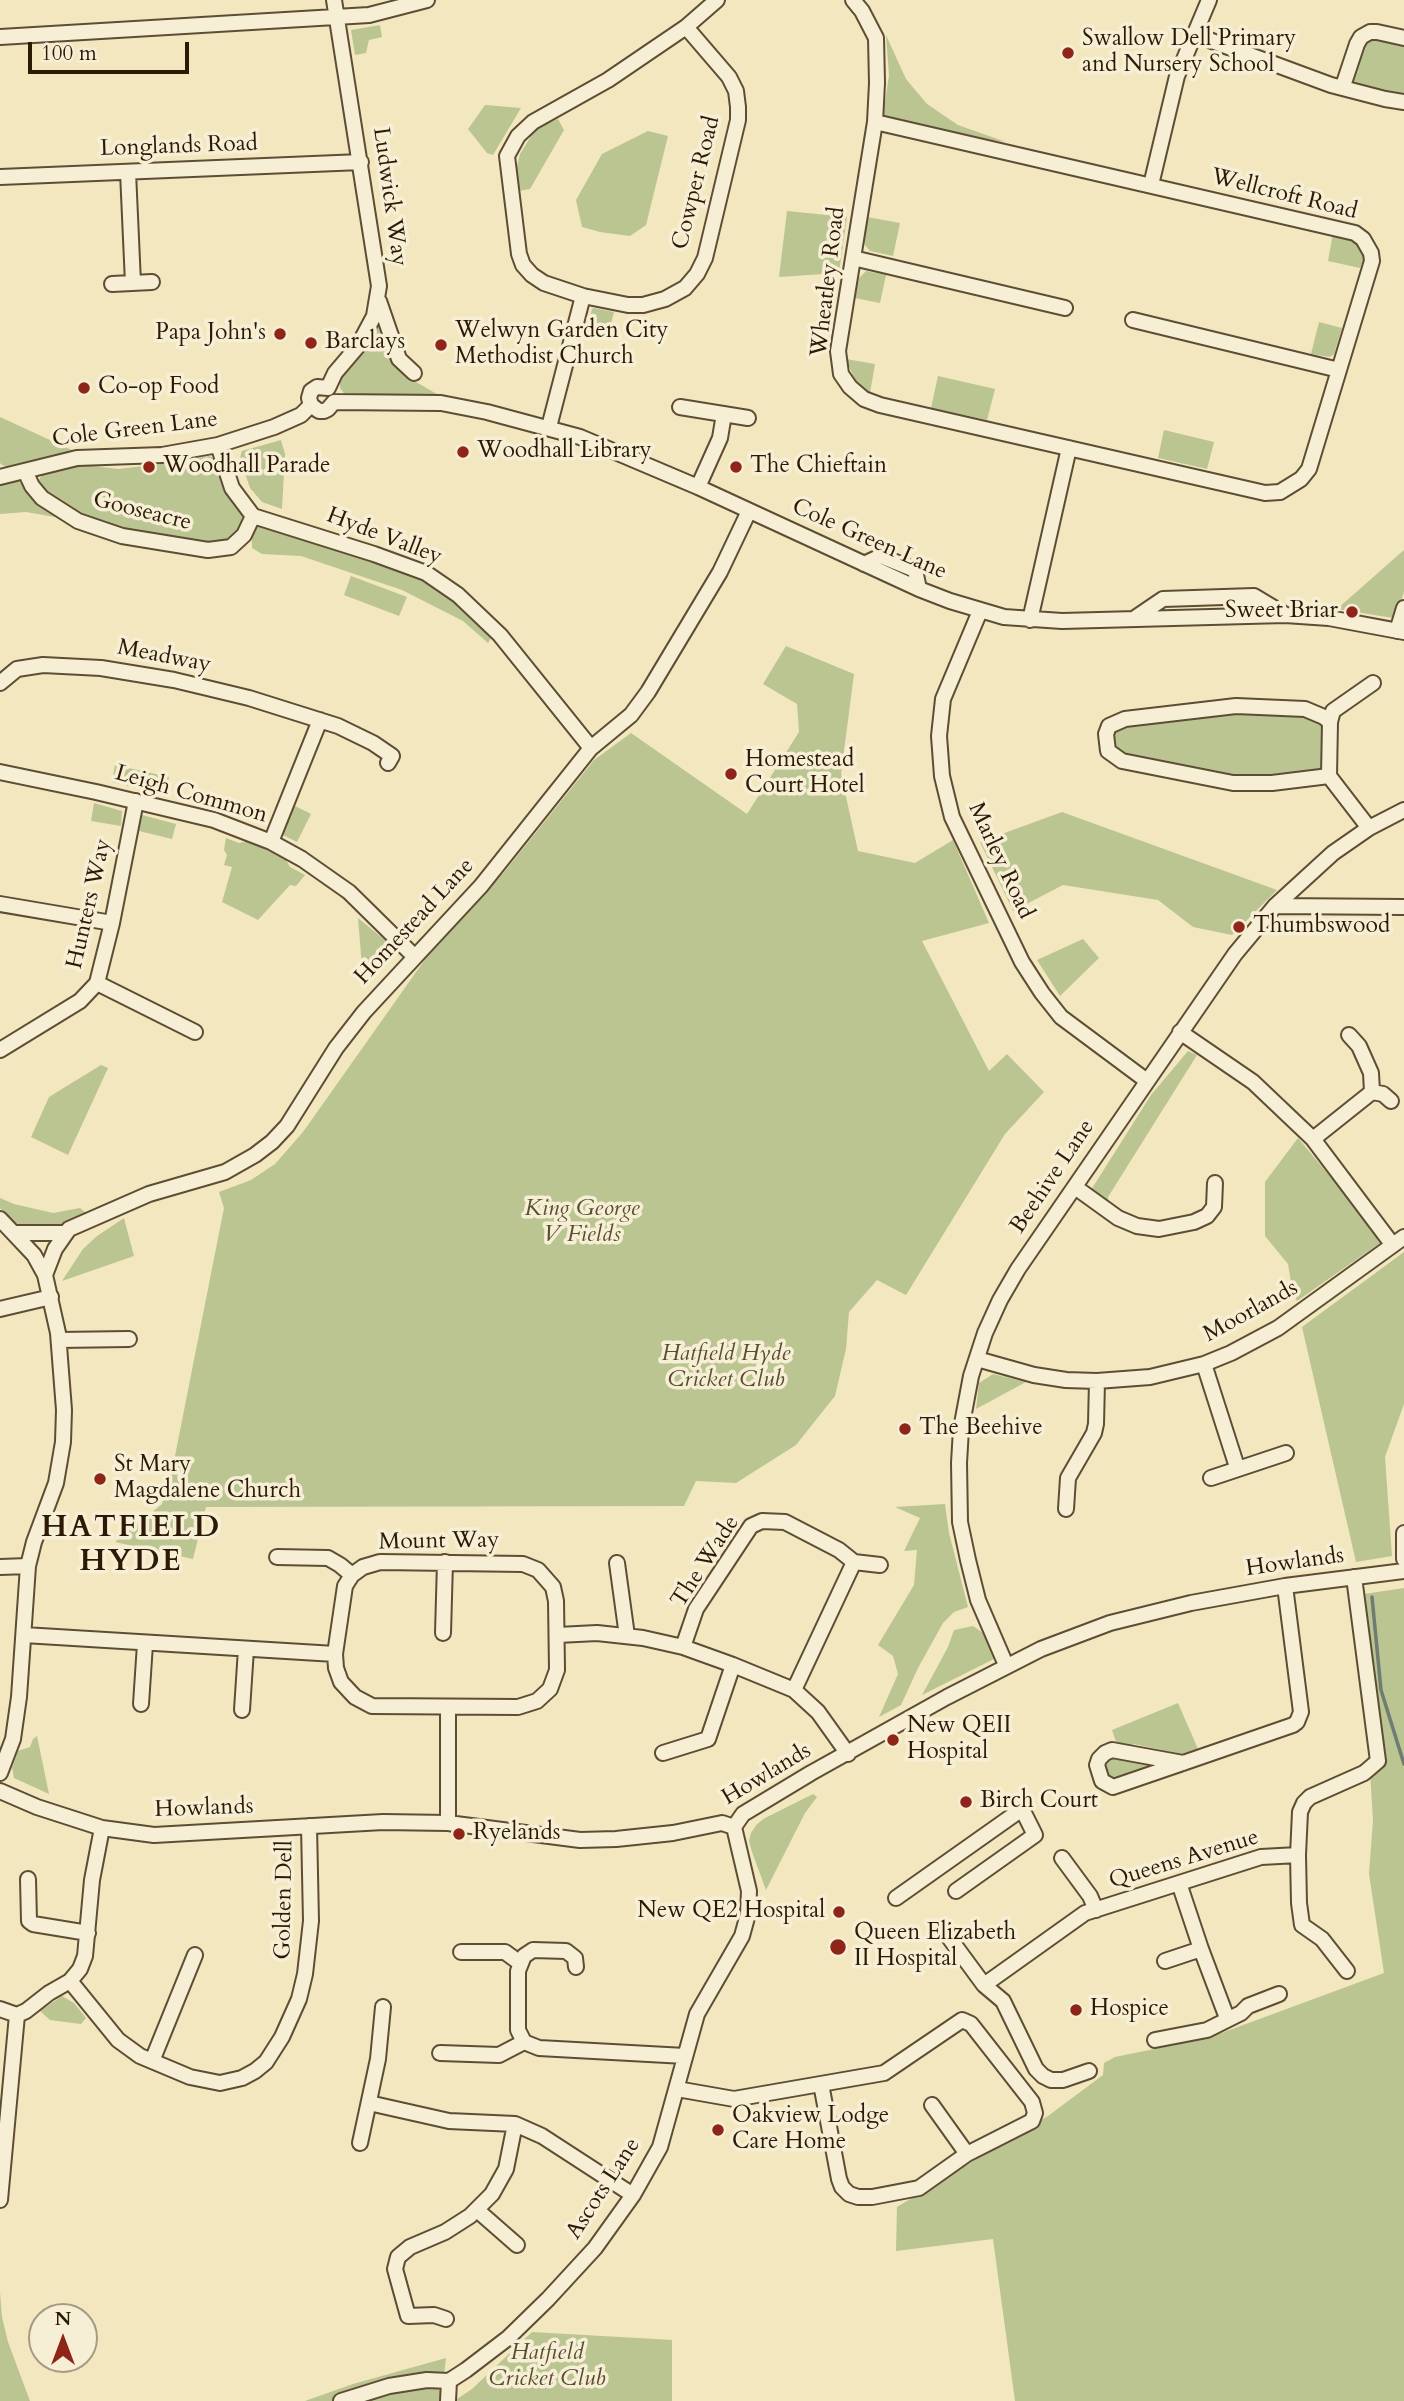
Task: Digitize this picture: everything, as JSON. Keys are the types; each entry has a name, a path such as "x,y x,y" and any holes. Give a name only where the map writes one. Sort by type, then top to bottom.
{"street":[{"name":"Ludwick Way","path":"311,405 309,398 317,387 331,395 335,373 358,346 374,316 379,286 334,0"},
{"path":"0,37 337,18 388,12 427,0"},
{"name":"Cowper Road","path":"686,27 729,77 736,91 738,107 738,120 705,258 697,274 685,288 665,299 643,305 628,305 583,296 544,283 523,265 519,254 507,156 518,136 533,122 608,80 686,27 717,0"},
{"path":"1151,185 1177,76 1209,0"},
{"name":"Wheatley Road","path":"861,4 876,38 875,122 838,362 841,374 850,387 864,399 880,405 1069,448"},
{"path":"1343,86 1361,37 1377,32 1404,38"},
{"path":"1193,34 1331,85 1404,102"},
{"name":"Wellcroft Road","path":"875,122 1355,233 1363,239 1371,253 1372,261 1309,469 1301,479 1280,492 1265,493 1069,448"},
{"name":"Longlands Road","path":"0,177 361,162"},
{"path":"128,172 133,283"},
{"path":"853,258 1065,307"},
{"path":"113,284 152,282"},
{"path":"549,427 583,296"},
{"path":"378,299 399,359 414,373"},
{"path":"1133,320 1339,370"},
{"name":"Cole Green Lane","path":"331,395 441,403 549,427 580,437 698,487 864,564 881,556 915,570 919,589 980,611 1030,620 1135,618 1163,599 1254,596 1285,615 1329,618 1401,632"},
{"name":"Cole Green Lane","path":"0,477 77,458 162,455 218,445 274,427 300,415 311,405"},
{"path":"680,407 748,418"},
{"path":"698,487 720,438 724,414"},
{"path":"218,445 232,488 253,516"},
{"path":"1030,620 1069,448"},
{"name":"Gooseacre","path":"26,471 32,486 42,498 78,521 122,536 162,544 208,550 231,547 244,535 253,516"},
{"name":"Homestead Lane","path":"66,1233 78,1224 149,1194 241,1165 272,1142 286,1126 336,1048 364,1012 481,886 591,748 631,715 648,692 720,572 749,511"},
{"name":"Hyde Valley","path":"253,516 426,573 458,595 500,635 591,748"},
{"path":"1401,632 1404,608"},
{"name":"Marley Road","path":"980,611 943,699 940,736 942,776 952,817 1022,962 1042,993 1068,1023 1147,1081"},
{"name":"Meadway","path":"0,683 10,673 26,667 62,665 101,668 174,680 249,698 320,720 373,743 392,756 388,763"},
{"path":"1368,828 1329,776 1330,722 1332,711 1373,683"},
{"path":"1329,776 1272,783 1233,783 1122,761 1108,751 1106,734 1109,726 1125,719 1236,706 1305,709 1330,722"},
{"path":"271,842 320,720"},
{"name":"Leigh Common","path":"0,772 214,820 271,842 302,859 349,892 415,957"},
{"name":"Hunters Way","path":"0,1050 80,1001 97,983 136,801"},
{"name":"Beehive Lane","path":"1006,1665 978,1600 960,1522 961,1429 977,1359 1000,1300 1235,954 1275,906 1333,853 1368,828 1404,810"},
{"path":"0,904 112,923"},
{"path":"1275,906 1404,907"},
{"path":"97,983 195,1032"},
{"path":"1180,1032 1253,1082 1313,1139 1398,1241"},
{"path":"1349,1035 1359,1046 1371,1073 1372,1091"},
{"path":"1313,1139 1372,1091"},
{"path":"1372,1091 1383,1094 1391,1101"},
{"path":"1075,1187 1118,1218 1137,1226 1159,1229 1176,1227 1207,1216 1214,1207 1214,1183"},
{"path":"0,1219 34,1255 45,1275 59,1340 64,1391 63,1442 56,1483 34,1542 29,1566 19,1697 13,1739 0,1773"},
{"path":"14,1233 66,1233"},
{"path":"45,1275 51,1256 66,1233"},
{"name":"Moorlands","path":"977,1359 1034,1375 1097,1381 1150,1377 1203,1364 1231,1353 1278,1328 1398,1241"},
{"path":"0,1309 51,1297"},
{"path":"59,1340 129,1339"},
{"path":"1203,1364 1237,1467"},
{"path":"1066,1509 1068,1478 1094,1433 1097,1381"},
{"path":"1211,1478 1237,1467 1286,1453"},
{"name":"The Wade","path":"683,1647 696,1609 751,1526 762,1521 785,1522 839,1550 854,1562 880,1565"},
{"path":"1404,1533 1404,1559"},
{"path":"276,1557 328,1559 340,1564 352,1575"},
{"name":"Mount Way","path":"380,1562 523,1564 538,1570 553,1587 558,1635 557,1670 550,1689 537,1701 518,1707 372,1706 355,1697 341,1682 335,1654 345,1586 352,1575 363,1567 380,1562"},
{"path":"443,1633 445,1562"},
{"path":"794,1690 854,1562"},
{"path":"617,1563 627,1636"},
{"path":"0,1567 29,1566"},
{"name":"Howlands","path":"0,1791 37,1807 102,1828 173,1836 383,1822 448,1823 580,1840 646,1836 722,1823 734,1827 743,1814 1006,1665 1040,1649 1110,1623 1191,1603 1285,1586 1404,1571"},
{"path":"1347,1971 1322,1939 1302,1925 1298,1855 1300,1812 1304,1803 1310,1797 1364,1773 1377,1761 1354,1577"},
{"path":"1183,1763 1112,1750 1099,1759 1097,1765 1102,1781 1113,1787 1183,1763 1293,1724 1301,1712 1285,1586"},
{"path":"558,1635 597,1633 683,1647 794,1690 818,1712 848,1754"},
{"path":"24,1635 335,1654"},
{"path":"141,1704 145,1644"},
{"path":"242,1710 246,1650"},
{"path":"663,1753 708,1739 733,1665"},
{"path":"448,1707 448,1823"},
{"path":"896,1898 1023,1809 1035,1835 956,1891"},
{"name":"Golden Dell","path":"70,1981 118,2040 141,2056 190,2077 220,2083 242,2078 266,2062 282,2037 299,1998 309,1956 312,1921 309,1826"},
{"name":"Ascots Lane","path":"450,2381 508,2338 548,2300 595,2248 633,2195 660,2147 697,2014 741,1936 748,1914 749,1891 734,1827"},
{"path":"17,2015 70,1981 80,1969 85,1956 92,1880 102,1828"},
{"name":"Queens Avenue","path":"984,1985 1085,1913 1261,1857 1298,1855"},
{"path":"1062,1858 1090,1896 1096,1910"},
{"path":"28,1879 29,1921 33,1924 88,1933"},
{"path":"1179,1883 1227,2018"},
{"path":"945,1932 984,1985 1003,2001 1043,2076 1051,2080 1063,2080 1089,2071"},
{"path":"576,1967 575,1958 566,1951 533,1950 524,1956 520,1964 518,2030 524,2042 539,2048 685,2056"},
{"path":"1165,1962 1201,1950"},
{"path":"461,1952 505,1952 520,1964"},
{"path":"152,2061 195,1955"},
{"path":"1155,2040 1207,2030 1241,2013 1248,2006 1279,1994"},
{"path":"360,2143 378,2059 383,2007"},
{"path":"0,2009 17,2015"},
{"path":"0,2200 17,2015"},
{"path":"677,2089 734,2099 884,2073 956,2022 967,2020 1032,2102 1035,2113 1032,2121 967,2154 919,2188 872,2197 849,2194 839,2179 821,2084"},
{"path":"440,2053 499,2055 524,2042"},
{"path":"369,2103 449,2121 515,2124 542,2136 633,2195"},
{"path":"933,2105 967,2154"},
{"path":"446,2319 435,2315 408,2316 395,2269 398,2257 410,2247 445,2232 470,2216 492,2194 506,2169 515,2124"},
{"path":"477,2210 517,2245"},
{"path":"341,2401 389,2386 427,2380 450,2381 448,2401"}],"green space":[{"path":"380,25 382,37 369,40 366,53 355,55 351,30"},
{"path":"886,35 906,79 927,104 958,125 1006,142 944,133 886,119 883,116 889,75"},
{"path":"1367,38 1404,42 1404,93 1392,95 1357,88 1353,83 1351,71"},
{"path":"485,105 521,108 493,155 487,153 468,129"},
{"path":"558,119 564,130 530,189 519,191 516,171 520,154 533,133"},
{"path":"648,131 668,136 646,225 630,236 582,227 576,200 602,154"},
{"path":"787,211 847,217 839,273 779,277"},
{"path":"867,217 900,223 893,256 870,251 864,244"},
{"path":"1333,233 1353,237 1366,254 1360,268 1328,261"},
{"path":"866,271 886,275 880,303 855,298 859,278"},
{"path":"594,308 614,312 608,335 587,330"},
{"path":"379,320 411,379 442,397 345,395 340,388 340,380"},
{"path":"1319,322 1342,328 1334,354 1330,357 1311,354"},
{"path":"846,359 875,364 870,393 860,387"},
{"path":"938,376 995,389 987,420 931,408"},
{"path":"0,417 76,452 50,456 10,468 2,465"},
{"path":"1164,430 1214,442 1207,469 1158,458"},
{"path":"281,440 285,454 282,509 262,502 250,488 240,458 242,451"},
{"path":"209,456 217,460 242,512 239,531 225,544 210,547 118,530 74,514 43,494 39,487 44,471 79,464 118,469"},
{"path":"19,481 38,500 56,512 55,517 26,512 0,514 0,484"},
{"path":"256,520 424,577 494,633 488,643 463,621 402,590 301,556 262,554 252,548"},
{"path":"1404,550 1404,592 1397,614 1393,618 1337,609"},
{"path":"351,576 407,597 399,616 344,595"},
{"name":"King George V Fields","path":"786,646 854,674 841,774 858,851 915,863 953,840 989,923 922,941 989,1071 1007,1054 1044,1092 1005,1134 906,1295 877,1280 849,1312 846,1349 835,1396 796,1445 736,1483 696,1481 684,1506 206,1507 193,1559 115,1542 162,1504 175,1456 224,1208 219,1192 251,1180 275,1164 303,1132 426,958 505,871 594,760 631,733 747,814 799,732 797,704 763,684"},
{"path":"1294,711 1318,719 1324,729 1323,766 1316,774 1235,779 1125,756 1111,747 1110,732 1117,726 1183,715"},
{"path":"115,765 169,777 166,795 112,782"},
{"path":"94,803 122,811 121,826 91,821"},
{"path":"293,805 311,814 297,842 281,834"},
{"path":"1062,812 1277,890 1232,935 1193,927 1158,900 1063,885 1013,911 980,842"},
{"path":"142,815 176,824 172,839 139,831"},
{"path":"226,838 239,843 248,841 286,860 290,867 305,875 296,886 290,885 258,920 222,902 232,867 224,865 227,855 224,850"},
{"path":"358,918 391,945 363,978"},
{"path":"1083,939 1099,958 1060,996 1037,960"},
{"path":"1188,1051 1197,1055 1108,1197 1109,1205 1091,1190 1151,1095"},
{"path":"101,1065 108,1068 68,1155 31,1137 49,1097"},
{"path":"1298,1138 1378,1234 1380,1243 1297,1301 1288,1264 1265,1236 1265,1182"},
{"path":"0,1198 53,1213 80,1208 86,1213 60,1232 32,1232 9,1219 0,1208"},
{"path":"124,1218 134,1256 62,1281 83,1249"},
{"path":"1404,1252 1404,1404 1385,1457 1392,1556 1356,1562 1302,1327"},
{"path":"993,1374 1026,1382 976,1409 979,1383"},
{"path":"945,1504 949,1533 968,1607 954,1612 943,1623 901,1705 879,1717 898,1674 893,1656 878,1645 914,1585 917,1550 904,1551 920,1518 895,1507"},
{"path":"1404,1588 1404,2401 1015,2401 993,2239 896,2251 897,2207 1048,2116 1103,2075 1104,2063 1115,2057 1208,2038 1384,1973 1369,1874 1373,1820 1370,1772 1381,1762 1364,1594"},
{"path":"973,1626 986,1635 993,1649 994,1659 922,1695 948,1647 954,1630"},
{"path":"1178,1703 1198,1749 1181,1754 1116,1742 1112,1730"},
{"path":"37,1736 49,1794 14,1778 12,1768 18,1751 30,1747"},
{"path":"1113,1756 1162,1765 1110,1781 1103,1769 1108,1759"},
{"path":"813,1794 817,1797 805,1813 766,1890 749,1841 751,1833 765,1818"},
{"path":"62,1996 74,2003 86,2018 81,2024 50,2020 40,2011"},
{"path":"0,2292 8,2342 30,2401 0,2401"},
{"name":"Hatfield Cricket Club","path":"532,2332 672,2340 672,2401 454,2401 472,2389"},
{"path":"446,2358 441,2401 305,2401 353,2384"}],"waterway":[{"path":"1372,1597 1381,1690 1404,1764"}],"place":[{"name":"Swallow Dell Primary and Nursery School","path":"1068,53"},
{"name":"Papa John's","path":"280,334"},
{"name":"Barclays","path":"311,343"},
{"name":"Welwyn Garden City Methodist Church","path":"441,345"},
{"name":"Co-op Food","path":"84,388"},
{"name":"Woodhall Library","path":"463,452"},
{"name":"Woodhall Parade","path":"149,467"},
{"name":"The Chieftain","path":"736,467"},
{"name":"Sweet Briar","path":"1352,612"},
{"name":"Homestead Court Hotel","path":"731,774"},
{"name":"Thumbswood","path":"1239,927"},
{"name":"The Beehive","path":"905,1429"},
{"name":"St Mary Magdalene Church","path":"100,1479"},
{"name":"New QEII Hospital","path":"893,1740"},
{"name":"Birch Court","path":"966,1802"},
{"name":"Ryelands","path":"459,1834"},
{"name":"New QE2 Hospital","path":"839,1912"},
{"name":"Queen Elizabeth II Hospital","path":"838,1947"},
{"name":"Hospice","path":"1076,2010"},
{"name":"Oakview Lodge Care Home","path":"718,2130"}],"district":[{"name":"HATFIELD HYDE","path":"131,1546"}],"park label":[{"name":"Hatfield Hyde Cricket Club","path":"726,1368"}]}
